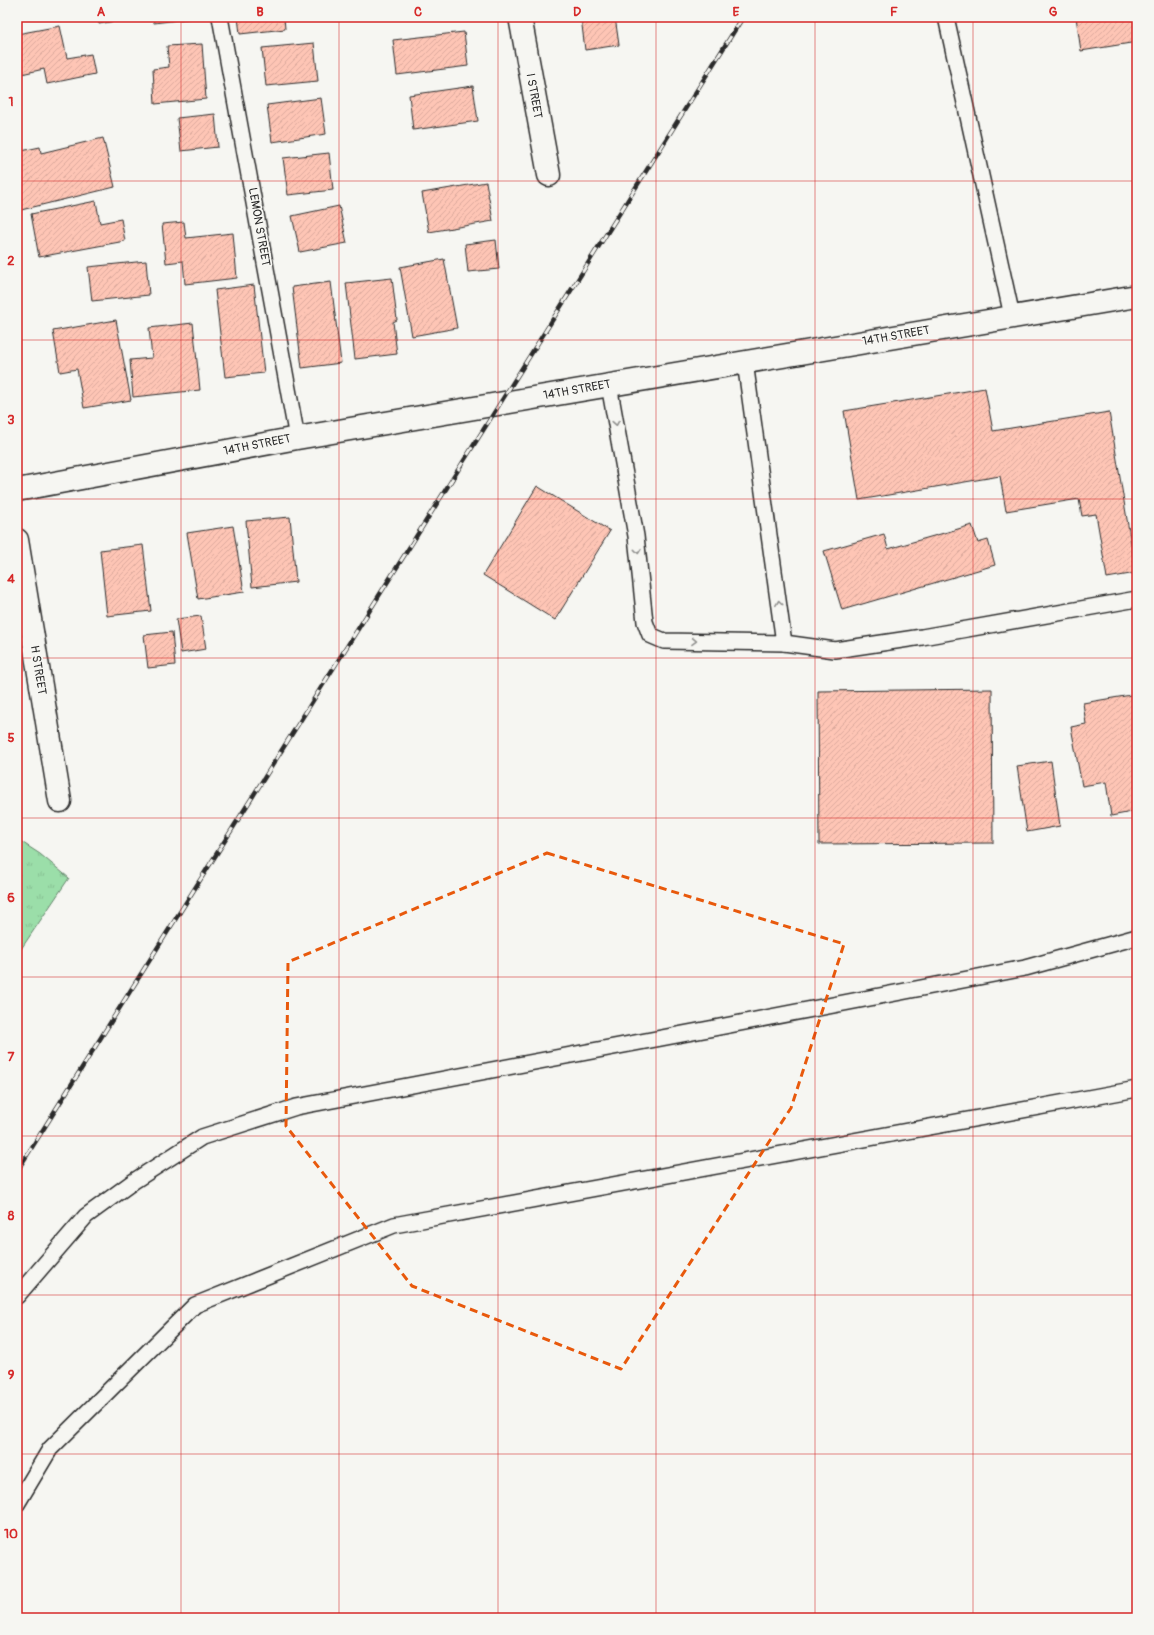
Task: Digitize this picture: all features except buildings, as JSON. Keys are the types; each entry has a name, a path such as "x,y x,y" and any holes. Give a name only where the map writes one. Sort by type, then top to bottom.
{"street":[{"name":"I STREET","path":"520,17 549,175"},
{"name":"14TH STREET","path":"17,490 297,438 1137,296"},
{"name":"H STREET","path":"17,540 60,801"}],"lane":[{"name":"LEMON STREET","path":"220,17 297,438"},
{"path":"946,17 1012,316"},
{"path":"745,362 784,643"},
{"path":"609,385 636,536 644,622 650,634 664,641 784,643 834,650 1137,599"},
{"path":"17,1296 86,1216 134,1181 202,1137 296,1107 702,1031 1025,968 1137,937"},
{"path":"17,1504 50,1449 196,1305 394,1225 1137,1088"}],"highlighted area":[{"path":"547,853 844,944 791,1108 621,1369 412,1286 286,1126 288,962"}],"green space":[{"path":"17,839 40,854 69,878 17,955"}],"railway":[{"path":"17,1171 743,17"}]}
